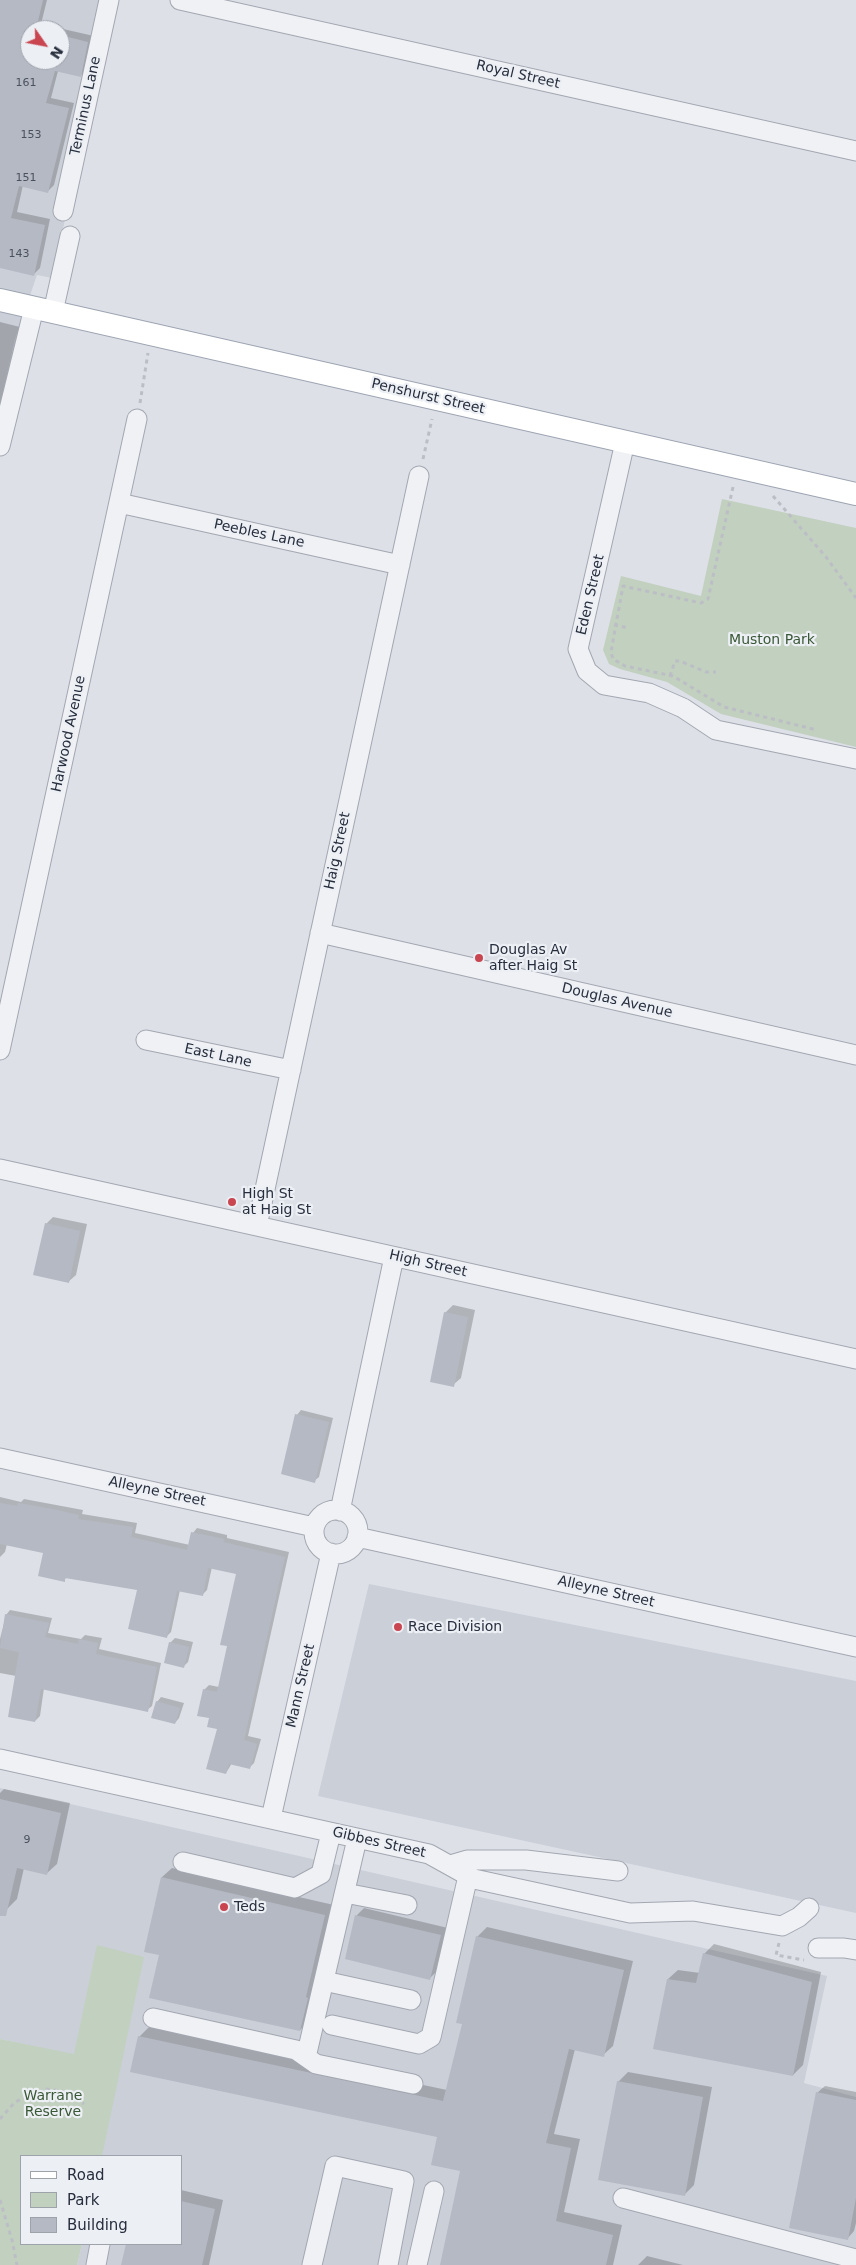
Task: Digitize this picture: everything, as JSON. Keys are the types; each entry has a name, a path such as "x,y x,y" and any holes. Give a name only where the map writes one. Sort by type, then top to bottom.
{"main road":[{"name":"Penshurst Street","path":"0,300 856,494"}],"street":[{"name":"Terminus Lane","path":"63,211 109,0"},
{"name":"Royal Street","path":"180,0 856,151"},
{"path":"0,446 43,310 70,236"},
{"name":"Harwood Avenue","path":"0,1050 137,419"},
{"name":"Eden Street","path":"625,442 578,649 587,671 604,685 649,693 683,708 716,730 856,759"},
{"name":"Haig Street","path":"257,1226 419,476"},
{"name":"Peebles Lane","path":"119,503 400,565"},
{"name":"Douglas Avenue","path":"320,933 856,1055"},
{"name":"East Lane","path":"146,1040 291,1070"},
{"name":"High Street","path":"0,1169 856,1359"},
{"path":"340,1511 394,1257"},
{"name":"Alleyne Street","path":"0,1458 314,1527"},
{"path":"334,1511 340,1511 352,1518 357,1530 357,1536 350,1548 344,1552 331,1554 319,1547 314,1534 314,1527 321,1516 334,1511"},
{"name":"Alleyne Street","path":"357,1536 856,1647"},
{"name":"Mann Street","path":"271,1818 331,1554"},
{"name":"Gibbes Street","path":"0,1759 428,1854 468,1876 630,1913 693,1912 782,1926"},
{"path":"183,1862 295,1888 321,1874 331,1833"},
{"path":"306,2057 357,1839"},
{"path":"450,1866 467,1860 526,1860 618,1871"},
{"path":"332,2025 419,2044 431,2037 468,1876"},
{"path":"345,1893 407,1905"},
{"path":"782,1926 799,1918 809,1908"},
{"path":"818,1948 856,1950"},
{"path":"324,1981 411,2000"},
{"path":"153,2018 296,2050 316,2064 413,2084"},
{"path":"312,2265 334,2166 404,2181 388,2265"},
{"path":"417,2265 434,2190"},
{"path":"623,2198 855,2254"},
{"path":"96,2265 100,2245"}],"path":[{"path":"137,419 151,335"},
{"path":"419,476 437,398"},
{"path":"751,470 826,557 856,598"},
{"path":"730,502 708,599 701,603 623,586 614,625 611,652 613,659 625,666 670,676 724,707 818,730"},
{"path":"614,625 629,628"},
{"path":"670,676 673,663 680,661 706,672 716,672"},
{"path":"782,1926 776,1956 811,1960 818,1948"},
{"path":"0,2119 15,2102 45,2089 62,2091 84,2104"},
{"path":"0,2200 17,2265"}],"shaded area":[{"path":"0,0 114,0 52,278 37,275 15,339 0,405"},
{"path":"369,1584 856,1681 856,1913 318,1796"},
{"path":"0,1788 827,1976 804,2083 856,2097 856,2265 77,2265 82,2245 182,2245 182,2155 102,2155 74,2055 0,2039"}],"green space":[{"name":"Muston Park","path":"722,499 856,528 856,747 721,714 667,682 620,669 609,664 603,650 621,576 701,596"},
{"name":"Warrane Reserve","path":"97,1945 144,1957 102,2155 20,2155 20,2245 82,2245 77,2265 0,2265 0,2039 74,2054"}],"building":[{"path":"0,0 43,0 38,20 20,20 20,70 70,70 70,38 88,42 81,77 55,71 46,103 69,108 48,193 19,186 11,218 45,225 34,276 0,268"},
{"path":"45,1223 80,1231 69,1283 33,1275"},
{"path":"444,1312 468,1317 454,1387 430,1382"},
{"path":"295,1414 329,1422 315,1483 281,1474"},
{"path":"0,1503 17,1506 18,1503 52,1509 79,1515 78,1519 133,1527 131,1537 187,1550 191,1532 224,1539 223,1542 285,1557 244,1740 257,1744 250,1769 229,1764 226,1774 206,1769 217,1729 207,1727 209,1718 197,1716 203,1689 217,1692 227,1646 220,1645 236,1574 208,1568 203,1596 177,1591 167,1638 128,1629 137,1590 65,1578 65,1582 38,1576 43,1553 0,1544"},
{"path":"5,1614 49,1623 45,1637 78,1644 79,1639 98,1643 96,1654 157,1667 148,1712 41,1689 35,1722 8,1717 19,1652 0,1648"},
{"path":"169,1642 189,1647 184,1668 164,1663"},
{"path":"156,1701 180,1708 175,1724 151,1718"},
{"path":"0,1799 61,1813 47,1875 17,1868 6,1916 0,1916"},
{"path":"161,1877 325,1915 300,2031 149,1998 159,1955 144,1952"},
{"path":"355,1915 441,1935 430,1980 345,1959"},
{"path":"476,1936 624,1970 604,2057 569,2049 546,2143 571,2148 556,2221 613,2235 606,2265 440,2265 460,2171 431,2165 437,2137 130,2072 138,2036 443,2101 462,2024 456,2023"},
{"path":"703,1953 812,1982 793,2076 653,2049 667,1979 696,1983"},
{"path":"617,2081 703,2097 685,2196 598,2180"},
{"path":"816,2092 856,2100 856,2198 848,2240 789,2228"},
{"path":"182,2201 215,2209 202,2265 121,2265 126,2245 182,2245"}],"place":[{"name":"Douglas Av after Haig St","path":"479,958"},
{"name":"High St at Haig St","path":"232,1202"},
{"name":"Race Division","path":"398,1627"},
{"name":"Teds","path":"224,1907"}]}
